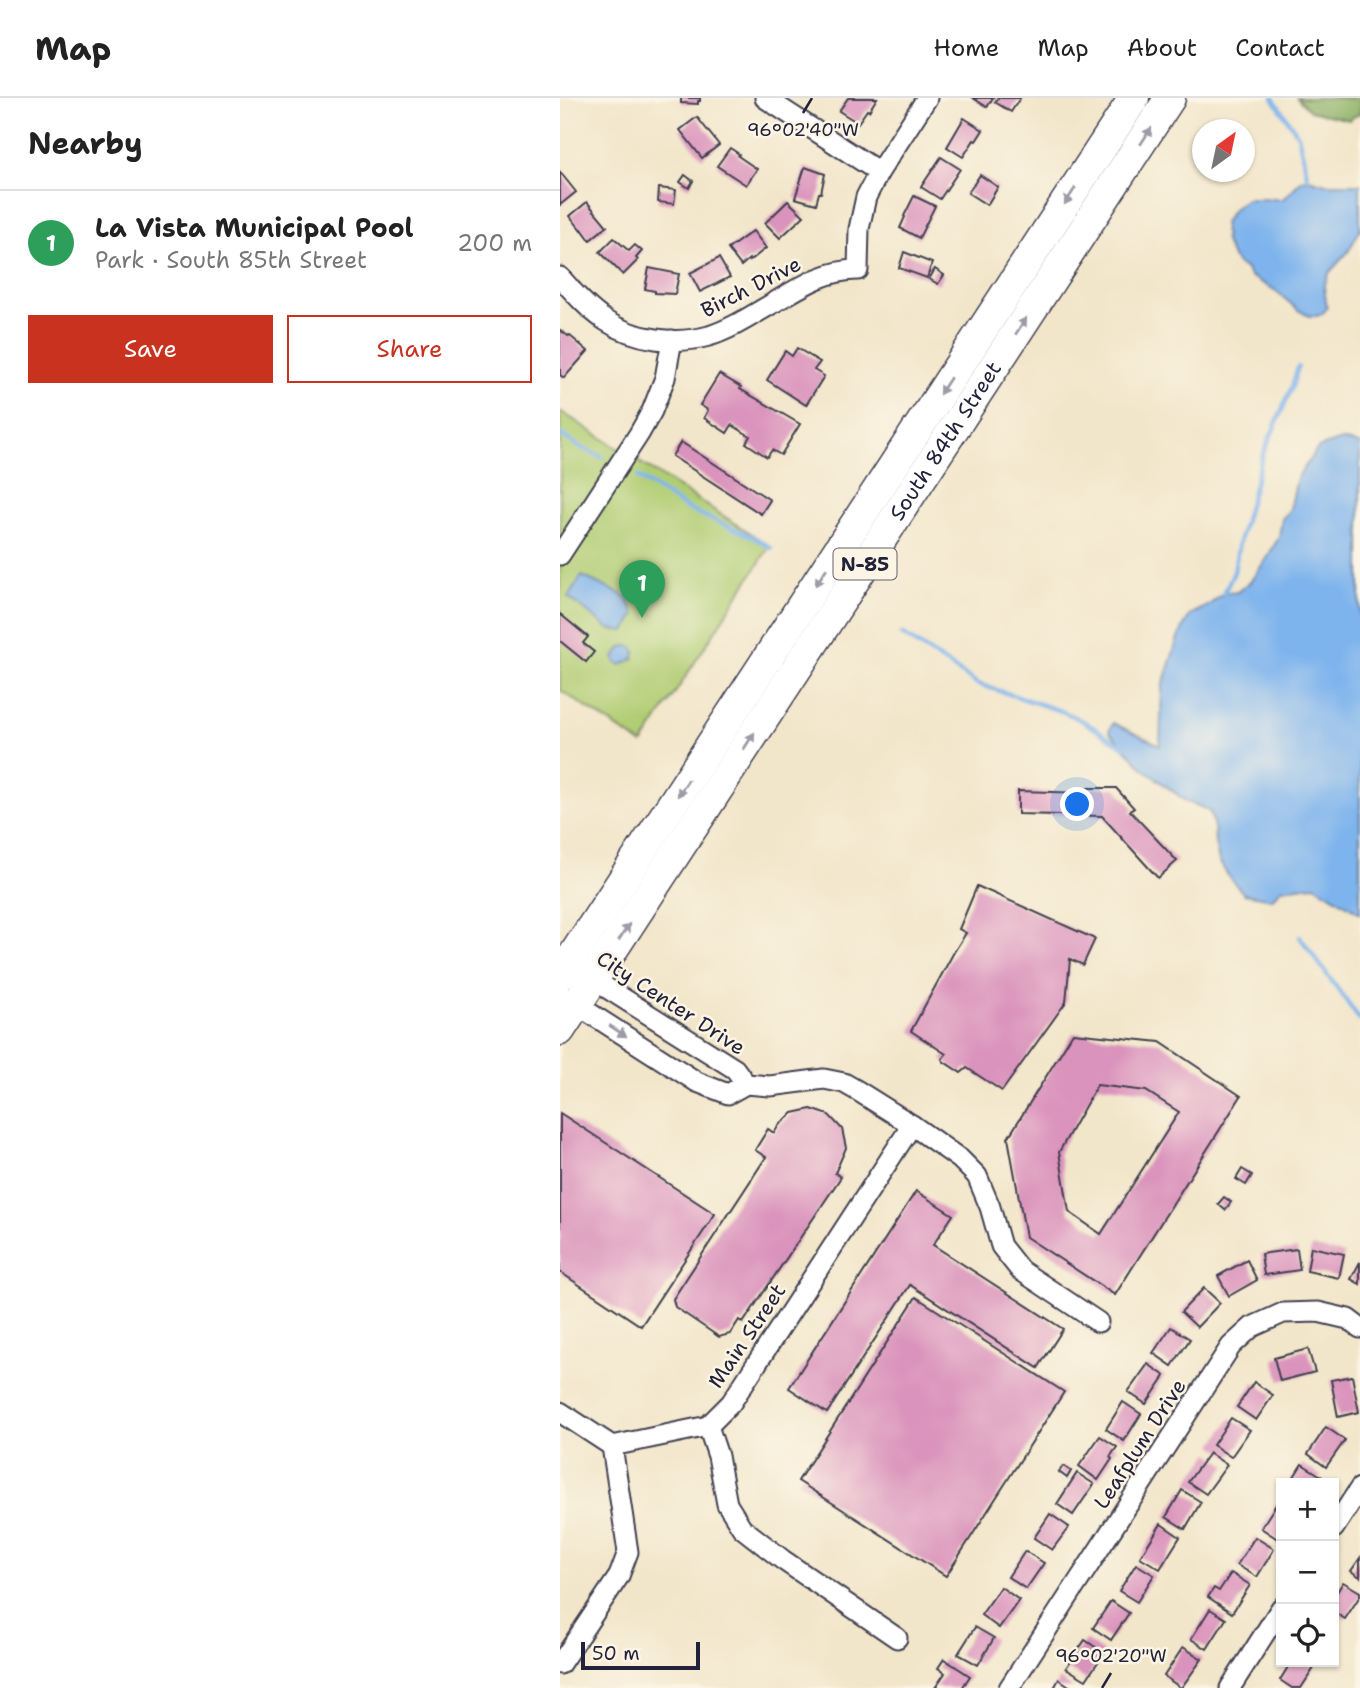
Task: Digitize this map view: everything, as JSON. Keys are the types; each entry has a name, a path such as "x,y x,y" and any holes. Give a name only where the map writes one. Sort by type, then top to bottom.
{"main road":[{"name":"South 84th Street","path":"564,970 1134,98"},
{"name":"South 84th Street","path":"560,1030 568,1000 593,980 1170,98"}],"street":[{"path":"765,98 879,172 927,98"},
{"name":"Birch Drive","path":"560,277 592,310 615,326 641,336 672,340 698,338 716,333 815,279 858,270 862,207 879,172"},
{"path":"560,555 652,411 665,378 672,340"},
{"name":"City Center Drive","path":"564,970 593,980 735,1069 746,1084"},
{"name":"City Center Drive","path":"568,1000 697,1082 728,1094 746,1084 770,1086 824,1079 844,1083 858,1091 960,1159 977,1176 990,1207 1000,1246 1020,1270 1098,1322"},
{"name":"Main Street","path":"708,1426 731,1404 912,1125"},
{"name":"Leafplum Drive","path":"1009,1688 1231,1346 1252,1326 1283,1313 1318,1312 1348,1319 1360,1328"},
{"path":"560,1412 612,1446 708,1426 718,1456 727,1504 742,1528 783,1560 897,1638"},
{"path":"560,1664 619,1576 628,1552 612,1446"},
{"path":"1339,1520 1360,1488"},
{"path":"1230,1688 1276,1616"}],"green space":[{"path":"1297,98 1360,98 1360,113 1349,120 1310,111"},
{"path":"560,411 770,546 642,744 560,690"}],"water":[{"path":"1302,180 1326,184 1360,184 1360,230 1348,252 1329,273 1324,287 1327,308 1317,316 1309,316 1298,310 1276,291 1250,276 1232,257 1225,242 1224,223 1233,209 1246,199 1283,199"},
{"path":"1341,440 1360,444 1360,913 1315,885 1281,889 1272,899 1244,894 1219,861 1210,812 1187,802 1145,770 1109,731 1113,723 1160,745 1162,688 1178,638 1190,615 1224,593 1237,592 1250,582 1279,537 1282,519 1290,509 1297,478 1318,448"},
{"path":"582,576 627,597 635,615 625,631 609,629 568,597"},
{"path":"622,647 633,647 633,659 621,665 616,663 614,658"}],"building":[{"path":"681,98 700,98 700,101 698,104 681,103"},
{"path":"848,98 877,98 858,123 839,111"},
{"path":"973,98 993,98 987,107"},
{"path":"998,98 1020,98 1011,112 995,102"},
{"path":"697,117 719,145 702,158 680,130"},
{"path":"964,118 983,130 963,157 947,147"},
{"path":"730,148 757,169 746,185 717,166"},
{"path":"941,157 960,169 940,199 921,187"},
{"path":"805,167 825,174 816,204 795,198"},
{"path":"560,172 576,192 560,205"},
{"path":"685,175 693,181 689,188 680,182"},
{"path":"980,175 998,187 987,205 968,193"},
{"path":"659,188 676,190 674,204 658,202"},
{"path":"914,196 935,206 919,238 900,228"},
{"path":"788,201 804,216 780,238 765,223"},
{"path":"587,202 607,226 590,240 570,216"},
{"path":"753,231 766,248 741,266 728,249"},
{"path":"614,238 629,251 635,245 642,251 636,258 638,260 623,275 600,252"},
{"path":"904,252 932,263 927,278 899,268"},
{"path":"719,258 730,277 700,292 690,273"},
{"path":"649,268 679,274 675,294 655,293 645,289"},
{"path":"935,269 944,275 938,284 929,279"},
{"path":"560,330 588,351 564,378 560,375"},
{"path":"797,348 820,362 814,370 824,376 806,405 767,380 785,351 792,356"},
{"path":"719,374 800,424 781,455 772,450 767,457 746,443 750,436 732,425 727,433 704,418 708,410 700,405"},
{"path":"681,442 770,500 761,514 672,456"},
{"path":"635,569 648,577 641,590 628,582"},
{"path":"560,614 588,637 583,643 594,652 586,662 560,641"},
{"path":"1088,788 1116,788 1134,808 1130,811 1177,861 1158,878 1102,816 1018,814 1018,791 1087,793"},
{"path":"977,886 1095,939 1083,965 1070,959 1066,1002 1002,1091 967,1068 961,1073 943,1061 946,1054 911,1031 966,933 959,929"},
{"path":"1073,1033 1160,1042 1241,1096 1115,1295 1026,1237 1008,1138","holes":["1097,1085 1146,1091 1179,1112 1101,1234 1069,1212 1059,1152"]},
{"path":"811,1109 829,1115 842,1129 846,1148 835,1173 841,1177 743,1323 739,1320 730,1334 719,1337 675,1307 673,1299 766,1157 755,1150 768,1129 774,1133 793,1113"},
{"path":"560,1113 715,1214 641,1326 560,1272"},
{"path":"1242,1169 1252,1175 1246,1185 1236,1179"},
{"path":"916,1191 953,1215 933,1245 1063,1329 1038,1368 910,1285 827,1413 789,1388"},
{"path":"1224,1197 1231,1202 1225,1210 1218,1204"},
{"path":"1311,1247 1344,1254 1339,1278 1307,1271"},
{"path":"1297,1249 1300,1270 1264,1275 1261,1254"},
{"path":"1247,1260 1257,1280 1229,1296 1218,1276"},
{"path":"1360,1262 1360,1284 1351,1279"},
{"path":"1204,1288 1220,1303 1197,1327 1181,1312"},
{"path":"916,1297 1064,1392 946,1576 798,1481"},
{"path":"1171,1327 1190,1339 1172,1366 1153,1353"},
{"path":"1308,1349 1315,1372 1280,1381 1274,1358"},
{"path":"1148,1364 1165,1376 1146,1404 1128,1392"},
{"path":"1352,1376 1359,1412 1338,1417 1331,1380"},
{"path":"1254,1382 1273,1395 1256,1420 1237,1407"},
{"path":"1123,1402 1141,1414 1124,1441 1106,1429"},
{"path":"1231,1418 1250,1430 1231,1457 1213,1445"},
{"path":"1326,1427 1345,1440 1326,1467 1308,1454"},
{"path":"1100,1436 1117,1447 1098,1480 1079,1466"},
{"path":"1209,1453 1227,1465 1206,1494 1188,1482"},
{"path":"1302,1464 1321,1476 1320,1478 1293,1478"},
{"path":"1063,1466 1071,1471 1067,1478 1059,1472"},
{"path":"1077,1473 1094,1484 1073,1515 1057,1504"},
{"path":"1182,1490 1201,1502 1185,1529 1166,1517"},
{"path":"1276,1505 1276,1538 1261,1528"},
{"path":"1050,1514 1069,1527 1052,1550 1034,1538"},
{"path":"1161,1524 1180,1537 1160,1569 1140,1557"},
{"path":"1255,1537 1274,1549 1257,1577 1237,1565"},
{"path":"1025,1551 1044,1563 1026,1589 1008,1577"},
{"path":"1360,1558 1360,1577 1351,1571"},
{"path":"1136,1564 1154,1575 1137,1602 1119,1591"},
{"path":"1231,1573 1250,1585 1232,1613 1208,1597 1214,1588 1219,1591"},
{"path":"1343,1582 1360,1592 1345,1619 1339,1615 1339,1589"},
{"path":"1001,1587 1019,1600 999,1628 981,1615"},
{"path":"1111,1601 1129,1613 1111,1640 1093,1628"},
{"path":"1210,1609 1226,1619 1207,1649 1191,1639"},
{"path":"975,1627 994,1638 978,1665 958,1654"},
{"path":"1085,1640 1104,1653 1086,1680 1066,1668"},
{"path":"1183,1647 1202,1659 1181,1688 1164,1676"},
{"path":"944,1659 970,1676 962,1688 935,1688 945,1673 938,1668"},
{"path":"1288,1667 1314,1668 1301,1688 1292,1688 1280,1680"},
{"path":"1059,1679 1072,1688 1054,1688"}],"waterway":[{"path":"1273,98 1298,135 1308,179"},
{"path":"1224,593 1234,572 1239,542 1263,454 1298,367"},
{"path":"560,434 602,457"},
{"path":"638,477 688,509 753,537 771,548"},
{"path":"902,634 978,684 1064,712 1124,747"},
{"path":"1300,937 1360,1020"}],"place":[{"name":"La Vista Municipal Pool","path":"642,618"}]}
